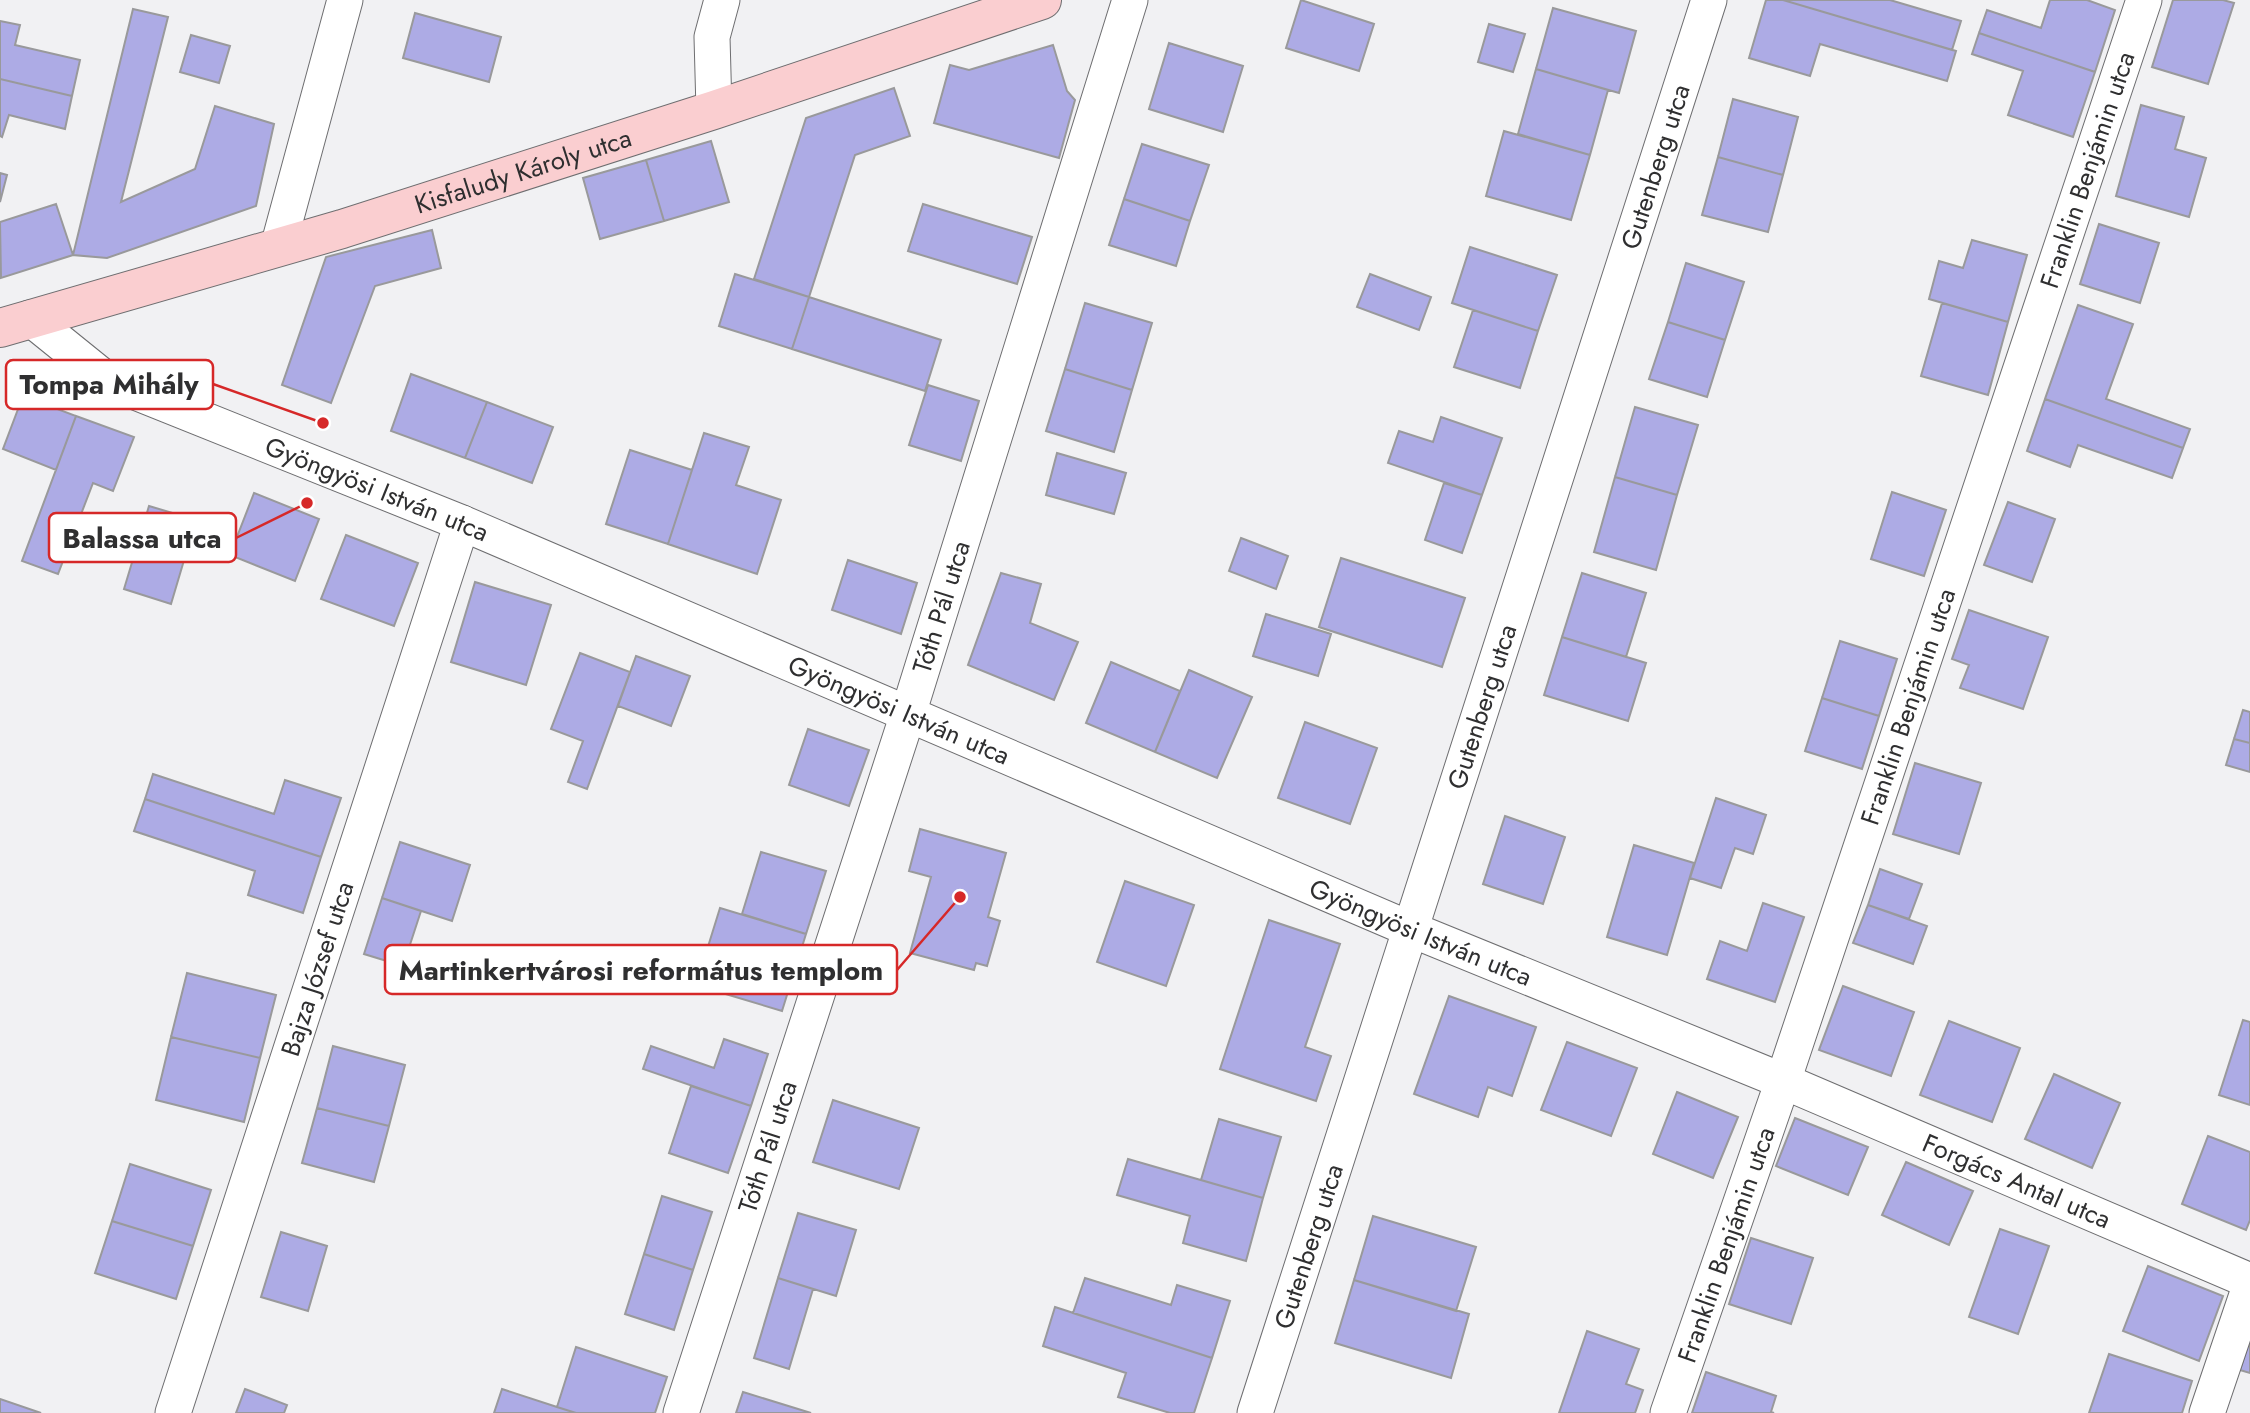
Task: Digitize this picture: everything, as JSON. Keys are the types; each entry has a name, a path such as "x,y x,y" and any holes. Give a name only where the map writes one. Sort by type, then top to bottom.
{"main road":[{"name":"Kisfaludy Károly utca","path":"15,323 278,247 714,110 1042,0"}],"street":[{"path":"278,247 345,0"},
{"path":"714,110 712,37 722,0"},
{"name":"Tóth Pál utca","path":"681,1413 908,714 1130,0"},
{"name":"Gutenberg utca","path":"1255,1413 1709,0"},
{"name":"Franklin Benjámin utca","path":"1668,1413 1783,1081 2144,0"},
{"name":"Gyöngyösi István utca","path":"15,323 108,381 462,523 1410,929 1783,1081"},
{"name":"Bajza József utca","path":"173,1413 462,523"},
{"name":"Forgács Antal utca","path":"1783,1081 2250,1283"},
{"path":"2207,1413 2250,1283"}],"building":[{"path":"1301,0 1374,24 1359,71 1286,48"},
{"path":"1766,0 1783,0 1956,51 1947,81 1820,44 1810,76 1749,58"},
{"path":"1783,0 1890,0 1961,21 1952,50"},
{"path":"2050,0 2087,0 2115,10 2095,72 1979,33 1987,10 2041,28"},
{"path":"2173,0 2223,0 2234,3 2208,84 2152,67"},
{"path":"1553,8 1636,31 1619,93 1536,69"},
{"path":"133,9 168,17 121,202 195,169 215,106 274,124 256,206 107,258 73,255"},
{"path":"415,13 501,37 489,82 403,58"},
{"path":"0,21 20,25 15,45 80,60 72,96 0,79"},
{"path":"1489,24 1525,34 1513,72 1478,62"},
{"path":"1979,33 2095,72 2073,137 2008,115 2023,71 1972,54"},
{"path":"191,35 230,46 219,83 180,72"},
{"path":"1169,43 1243,66 1223,132 1149,109"},
{"path":"1053,45 1067,91 1075,100 1059,158 934,123 950,65 969,70"},
{"path":"1536,69 1608,90 1590,155 1518,134"},
{"path":"0,79 72,96 65,129 9,115 2,137 0,136"},
{"path":"894,88 910,136 855,155 809,297 754,279 806,118"},
{"path":"1733,99 1798,117 1783,175 1718,157"},
{"path":"2141,105 2184,117 2175,149 2206,158 2189,217 2116,196"},
{"path":"1504,131 1590,155 1571,220 1486,196"},
{"path":"711,141 729,202 664,221 646,160"},
{"path":"1142,144 1209,165 1190,221 1124,199"},
{"path":"1718,157 1783,175 1768,232 1702,215"},
{"path":"646,160 664,221 600,239 583,178"},
{"path":"0,173 7,175 0,202"},
{"path":"1124,199 1190,221 1176,266 1109,245"},
{"path":"56,204 73,255 1,278 0,222"},
{"path":"923,204 1032,237 1017,284 908,251"},
{"path":"2099,224 2159,243 2140,303 2080,284"},
{"path":"432,230 441,268 375,286 331,403 282,385 326,257"},
{"path":"1972,240 2027,255 2008,322 1929,299 1939,261 1963,268"},
{"path":"1470,247 1557,275 1538,331 1452,303"},
{"path":"1686,263 1744,282 1725,340 1668,322"},
{"path":"735,274 809,297 792,349 719,326"},
{"path":"1370,274 1431,297 1419,330 1357,307"},
{"path":"809,297 941,340 925,391 792,349"},
{"path":"1085,303 1152,323 1132,390 1065,369"},
{"path":"1942,303 2008,322 1988,395 1921,376"},
{"path":"2078,305 2133,324 2106,399 2190,429 2183,448 2045,399"},
{"path":"1473,310 1538,331 1520,388 1454,367"},
{"path":"1668,322 1725,340 1707,397 1649,379"},
{"path":"1065,369 1132,390 1114,452 1046,431"},
{"path":"411,374 487,402 465,458 391,431"},
{"path":"928,385 979,401 961,461 909,445"},
{"path":"23,396 76,416 56,470 3,449"},
{"path":"2045,399 2183,448 2172,478 2078,445 2070,467 2027,451"},
{"path":"487,402 553,427 532,483 465,458"},
{"path":"1635,407 1698,425 1677,495 1615,477"},
{"path":"76,416 134,437 113,491 93,483 58,574 22,561"},
{"path":"1441,417 1502,438 1482,495 1388,463 1399,431 1433,442"},
{"path":"704,433 749,447 736,485 781,500 757,574 668,544"},
{"path":"630,450 692,470 668,544 606,524"},
{"path":"1057,453 1126,473 1114,514 1046,495"},
{"path":"1615,477 1677,495 1656,570 1594,552"},
{"path":"1444,483 1482,495 1462,553 1425,540"},
{"path":"1892,492 1946,510 1924,576 1871,559"},
{"path":"254,493 319,519 295,581 230,555"},
{"path":"2008,502 2055,519 2032,582 1984,565"},
{"path":"149,506 196,520 171,604 124,589"},
{"path":"346,535 418,563 394,626 321,599"},
{"path":"1241,538 1288,556 1276,589 1229,571"},
{"path":"1341,558 1465,598 1442,667 1319,627"},
{"path":"848,560 917,583 901,634 832,610"},
{"path":"1001,573 1041,584 1030,623 1078,642 1054,700 968,665"},
{"path":"1582,573 1646,593 1626,657 1562,637"},
{"path":"475,582 551,605 526,685 451,662"},
{"path":"1969,610 2048,637 2023,709 1960,688 1969,665 1952,659"},
{"path":"1266,614 1331,634 1318,676 1253,656"},
{"path":"1562,637 1646,663 1628,721 1544,695"},
{"path":"1840,641 1897,659 1879,716 1822,698"},
{"path":"580,653 630,672 587,789 568,782 583,741 551,729"},
{"path":"636,656 690,676 671,726 618,706"},
{"path":"1111,662 1180,691 1155,752 1086,723"},
{"path":"1189,670 1252,697 1217,778 1155,752"},
{"path":"1822,698 1879,716 1862,769 1805,751"},
{"path":"2243,710 2250,712 2250,743 2234,739"},
{"path":"1305,722 1377,748 1350,824 1278,798"},
{"path":"808,729 869,750 849,806 789,785"},
{"path":"2234,739 2250,743 2250,772 2226,765"},
{"path":"1915,763 1981,783 1959,854 1893,834"},
{"path":"153,774 274,814 285,780 341,798 321,857 145,799"},
{"path":"1716,798 1766,815 1753,854 1735,848 1721,888 1690,878"},
{"path":"145,799 321,857 303,913 248,895 255,871 134,831"},
{"path":"1505,816 1565,837 1543,904 1483,884"},
{"path":"920,829 1006,853 988,917 1000,921 987,966 976,963 974,970 910,953 931,877 909,871"},
{"path":"400,842 470,865 452,921 382,898"},
{"path":"1634,845 1694,863 1667,955 1607,937"},
{"path":"761,852 826,871 806,934 742,914"},
{"path":"1880,869 1922,884 1909,919 1868,905"},
{"path":"1125,881 1194,905 1166,986 1097,962"},
{"path":"382,898 421,911 403,966 364,954"},
{"path":"1763,903 1804,917 1775,1002 1707,979 1720,941 1747,951"},
{"path":"1868,905 1927,926 1913,964 1853,943"},
{"path":"720,908 806,934 782,1011 719,992 729,960 706,953"},
{"path":"1269,920 1340,944 1305,1047 1331,1056 1316,1101 1220,1069"},
{"path":"187,973 276,995 260,1058 171,1037"},
{"path":"1843,986 1914,1012 1891,1076 1819,1050"},
{"path":"1449,996 1536,1027 1512,1096 1488,1087 1478,1117 1414,1094"},
{"path":"2243,1020 2250,1022 2250,1105 2219,1095"},
{"path":"1949,1021 2020,1048 1992,1122 1920,1095"},
{"path":"171,1037 260,1058 244,1122 156,1100"},
{"path":"724,1039 768,1054 751,1106 643,1069 651,1046 714,1068"},
{"path":"1567,1042 1637,1068 1611,1136 1541,1110"},
{"path":"333,1046 405,1065 389,1126 317,1108"},
{"path":"2054,1074 2120,1103 2092,1168 2025,1139"},
{"path":"691,1086 751,1106 728,1173 669,1153"},
{"path":"1677,1092 1738,1117 1713,1178 1653,1154"},
{"path":"833,1100 919,1128 899,1189 813,1162"},
{"path":"317,1108 389,1126 374,1182 302,1163"},
{"path":"1795,1118 1868,1147 1848,1195 1776,1166"},
{"path":"1219,1119 1281,1137 1263,1198 1201,1180"},
{"path":"2208,1136 2250,1152 2250,1220 2246,1230 2182,1204"},
{"path":"1128,1159 1263,1198 1246,1261 1183,1243 1190,1216 1117,1195"},
{"path":"1906,1162 1973,1191 1949,1245 1882,1215"},
{"path":"130,1164 211,1190 193,1246 112,1221"},
{"path":"662,1196 712,1212 693,1270 644,1254"},
{"path":"798,1213 856,1230 836,1296 778,1278"},
{"path":"1373,1216 1476,1247 1456,1311 1354,1280"},
{"path":"112,1221 193,1246 176,1299 95,1273"},
{"path":"2000,1229 2049,1246 2018,1334 1969,1317"},
{"path":"281,1232 327,1246 308,1311 261,1297"},
{"path":"1751,1238 1813,1258 1791,1324 1729,1304"},
{"path":"644,1254 693,1270 674,1330 625,1314"},
{"path":"2148,1266 2223,1296 2199,1361 2123,1331"},
{"path":"778,1278 813,1289 789,1369 754,1358"},
{"path":"1085,1278 1171,1305 1177,1285 1230,1301 1212,1358 1073,1313"},
{"path":"1354,1280 1469,1314 1451,1378 1335,1343"},
{"path":"1055,1307 1212,1358 1194,1413 1170,1413 1118,1397 1126,1373 1043,1346"},
{"path":"1587,1331 1639,1349 1626,1384 1643,1390 1635,1413 1559,1413"},
{"path":"2250,1339 2250,1373 2240,1370"},
{"path":"576,1347 667,1377 655,1413 576,1413 557,1407"},
{"path":"2109,1354 2192,1381 2182,1413 2089,1413"},
{"path":"1706,1372 1776,1396 1771,1412 1774,1413 1692,1413"},
{"path":"245,1389 287,1405 284,1413 236,1413"},
{"path":"502,1389 557,1407 576,1413 494,1413"},
{"path":"743,1392 811,1413 736,1413"},
{"path":"0,1399 41,1413 0,1413"}],"place":[{"name":"Tompa Mihály","path":"323,423"},
{"name":"Balassa utca","path":"307,503"},
{"name":"Martinkertvárosi református templom","path":"960,897"}]}
